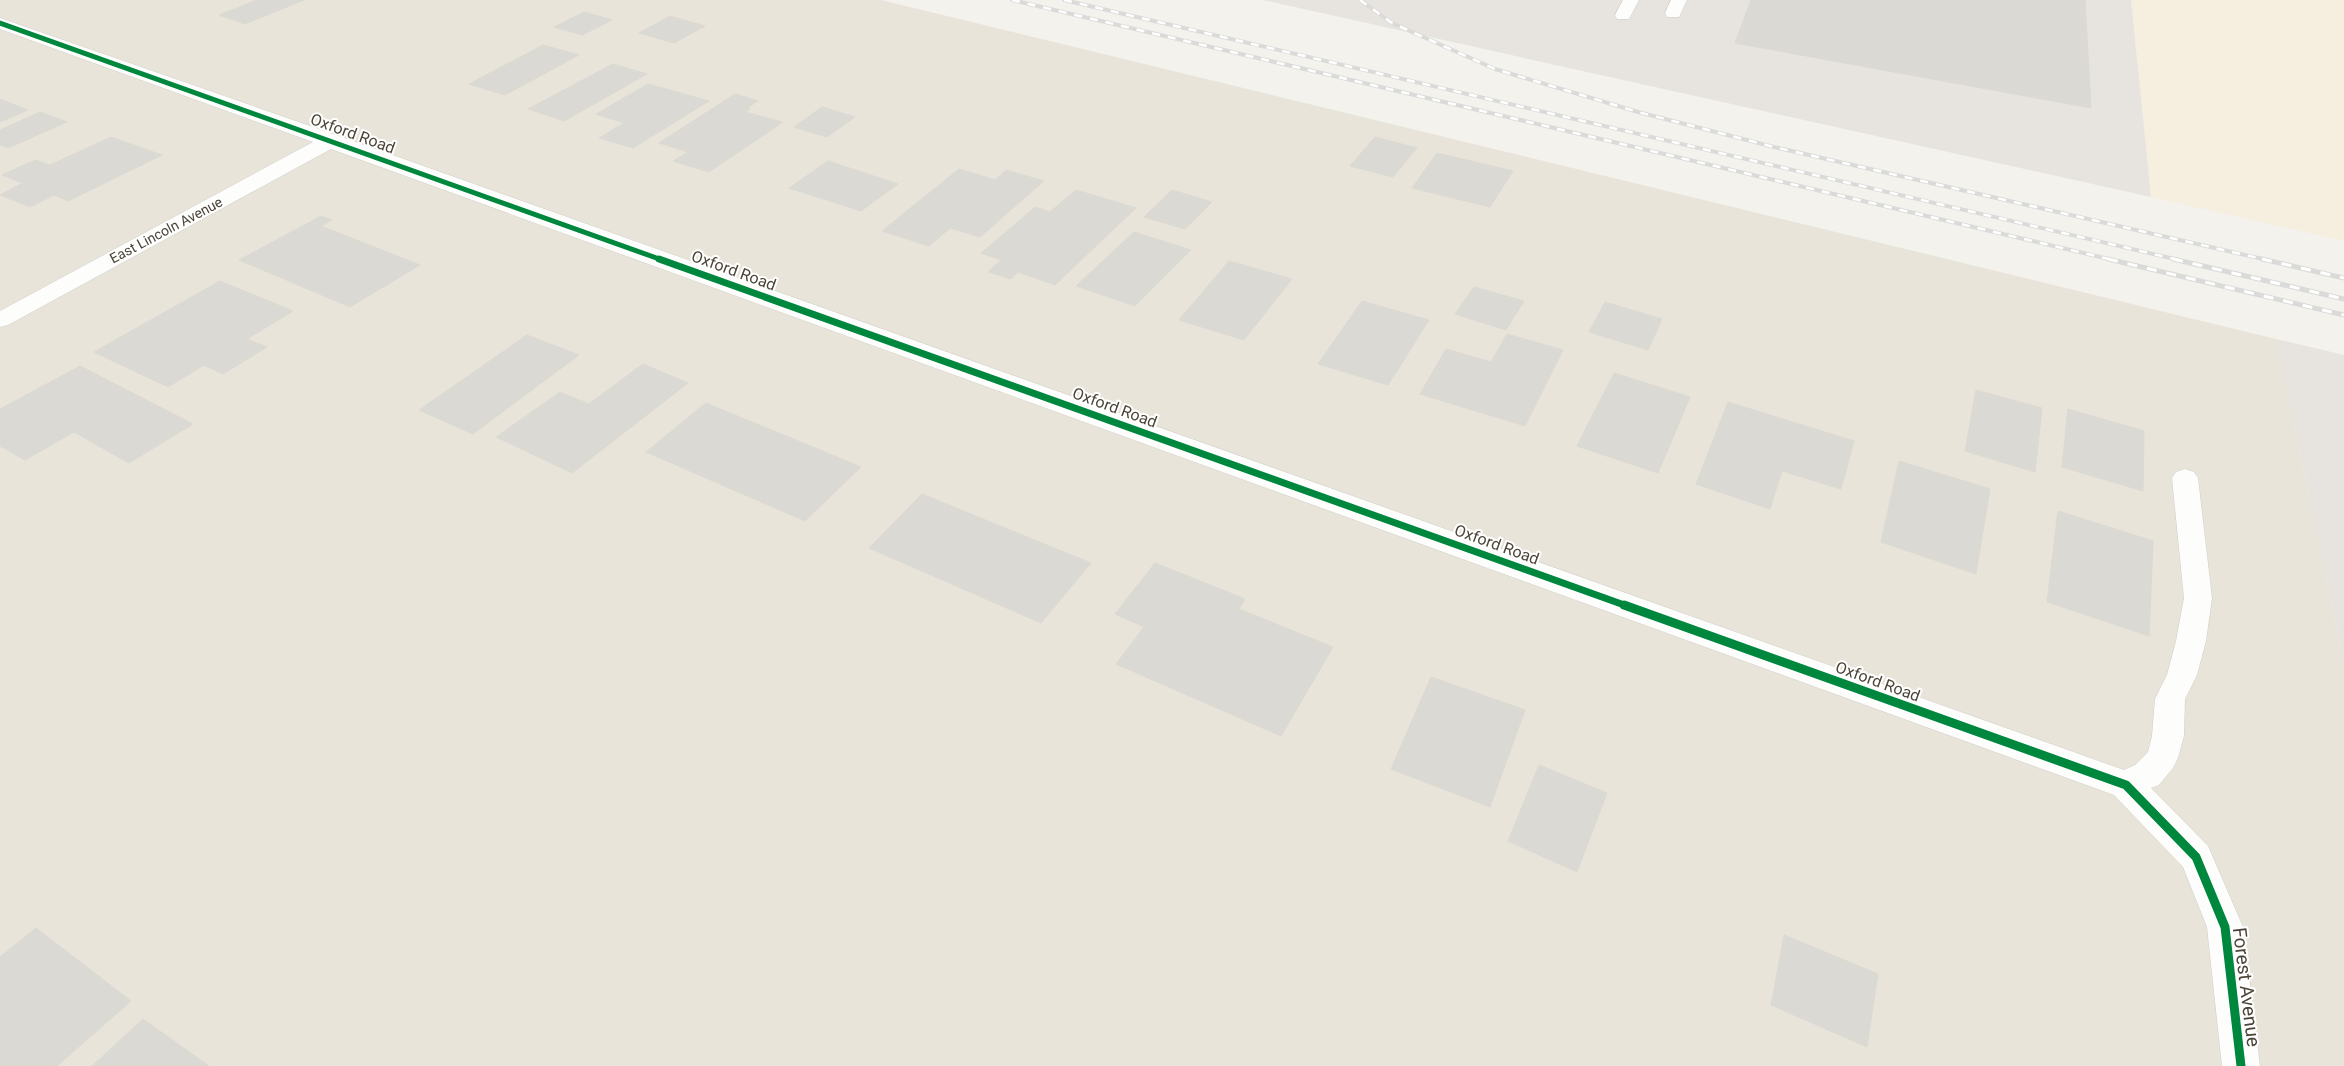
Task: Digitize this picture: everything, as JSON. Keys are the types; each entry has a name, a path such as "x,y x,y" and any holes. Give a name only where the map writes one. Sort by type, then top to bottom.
{"street":[{"name":"Oxford Road","path":"0,23 332,140 2126,785 2196,858"},
{"name":"East Lincoln Avenue","path":"0,320 332,140"},
{"path":"2126,785 2147,775 2162,758 2168,736 2170,699 2182,675 2191,641 2198,598 2186,478"},
{"name":"Forest Avenue","path":"2196,858 2226,927 2241,1066"}],"shaded area":[{"path":"0,0 881,0 2276,339 2344,662 2344,1066 0,1066"},
{"path":"1263,0 2131,0 2151,197"},
{"path":"2131,0 2344,0 2344,241 2151,197"},
{"path":"2276,339 2344,355 2344,662"}],"building":[{"path":"257,0 304,0 245,24 219,15"},
{"path":"1751,0 2085,0 2091,108 1735,43"},
{"path":"584,12 612,20 582,35 554,27"},
{"path":"670,16 705,26 674,43 639,33"},
{"path":"543,45 579,55 505,95 469,84"},
{"path":"613,64 647,74 564,121 528,109"},
{"path":"648,84 709,101 633,148 599,138 624,123 596,114"},
{"path":"735,94 758,101 747,108 750,109 745,112 783,122 709,172 673,161 688,152 659,143"},
{"path":"0,99 28,110 0,122"},
{"path":"822,107 855,117 827,137 794,127"},
{"path":"40,112 67,122 8,148 0,145 0,130"},
{"path":"111,137 162,155 68,201 54,195 30,207 0,195 23,183 2,175 35,160 50,165"},
{"path":"1375,137 1417,148 1393,177 1350,166"},
{"path":"1437,153 1513,171 1490,207 1412,188"},
{"path":"828,161 898,184 861,211 789,188"},
{"path":"959,169 995,180 1006,170 1044,181 980,237 950,228 929,246 882,231"},
{"path":"1076,190 1136,208 1055,285 1018,272 1011,279 988,272 1001,260 981,253 1035,207 1050,212"},
{"path":"1172,190 1212,202 1185,229 1144,217"},
{"path":"321,216 332,220 321,226 420,265 350,307 239,260"},
{"path":"1134,232 1191,250 1135,306 1076,286"},
{"path":"1229,261 1292,279 1244,340 1179,320"},
{"path":"220,281 293,311 247,339 267,347 223,374 204,365 168,387 94,352"},
{"path":"1474,287 1524,301 1506,330 1455,314"},
{"path":"1362,301 1429,320 1388,385 1318,364"},
{"path":"1605,302 1662,319 1648,350 1589,332"},
{"path":"1507,334 1563,350 1525,426 1420,394 1446,349 1491,362"},
{"path":"527,335 579,355 473,434 419,410"},
{"path":"643,364 688,383 572,473 496,437 560,392 589,404"},
{"path":"80,366 193,424 129,463 74,432 25,460 0,446 0,409"},
{"path":"1614,373 1690,397 1658,473 1577,446"},
{"path":"1976,390 2042,408 2035,472 1965,451"},
{"path":"1728,402 1854,441 1841,489 1782,471 1770,509 1696,484"},
{"path":"706,403 861,467 805,521 646,452"},
{"path":"2068,409 2144,431 2143,491 2062,467"},
{"path":"1899,461 1990,489 1976,574 1881,542"},
{"path":"922,494 1091,563 1041,623 869,548"},
{"path":"2058,511 2153,541 2149,636 2047,602"},
{"path":"1155,563 1245,599 1239,609 1333,647 1281,736 1116,664 1144,627 1115,614"},
{"path":"1431,677 1525,710 1490,807 1391,769"},
{"path":"1539,765 1607,793 1577,872 1508,841"},
{"path":"36,928 131,1001 57,1066 0,1066 0,957"},
{"path":"1784,935 1878,974 1867,1047 1771,1005"},
{"path":"143,1019 209,1066 92,1066"}],"railway":[{"path":"1012,0 2113,260"},
{"path":"1064,0 2179,260"},
{"path":"1360,0 1392,23 1495,69 1638,112 1774,147 2267,260"},
{"path":"2108,259 2344,315"},
{"path":"2173,259 2344,299"},
{"path":"2262,259 2344,278"}],"cycle path":[{"path":"0,23 2126,785 2196,857 2225,927 2241,1066"}]}
